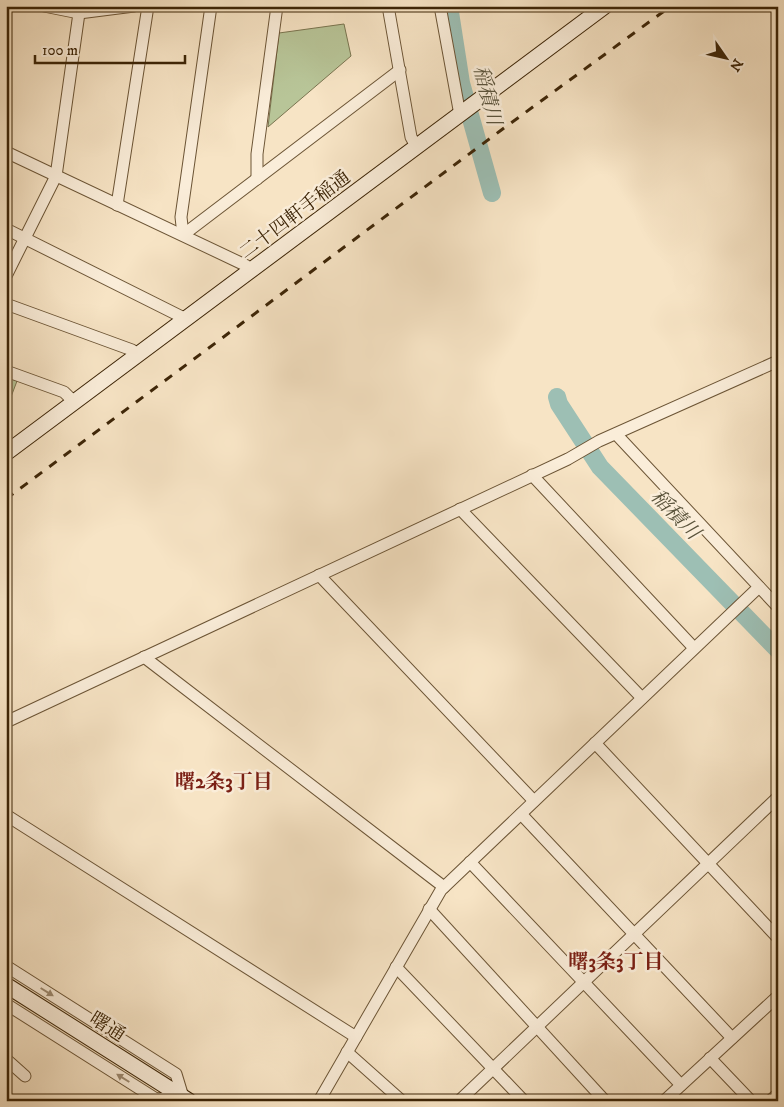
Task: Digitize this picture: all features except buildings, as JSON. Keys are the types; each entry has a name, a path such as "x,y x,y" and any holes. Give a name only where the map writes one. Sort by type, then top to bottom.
{"street":[{"path":"44,6 80,10 134,6"},
{"path":"117,205 148,6"},
{"path":"183,236 181,217 211,6"},
{"path":"257,179 256,154 277,6"},
{"path":"388,6 411,137 416,146"},
{"path":"440,6 462,114"},
{"name":"二十四軒手稲通","path":"6,453 253,270 416,146 462,114 596,9"},
{"path":"6,276 56,176 80,10"},
{"path":"183,236 400,70"},
{"path":"6,152 245,264 253,270"},
{"path":"6,229 186,318"},
{"path":"6,304 132,350 138,355"},
{"path":"6,722 568,459 599,441 778,361"},
{"path":"6,371 64,392 74,402"},
{"path":"616,434 778,607"},
{"path":"532,475 694,648"},
{"path":"460,509 642,698"},
{"path":"319,575 534,801"},
{"path":"319,1101 444,887 758,587"},
{"path":"144,657 444,887"},
{"path":"595,743 778,938"},
{"path":"459,1101 778,797"},
{"path":"520,814 732,1038"},
{"path":"6,815 356,1037"},
{"path":"470,862 681,1085"},
{"path":"430,910 606,1101"},
{"path":"6,966 176,1074 184,1100 156,1099 6,1004"},
{"path":"396,967 524,1101"},
{"name":"曙通","path":"6,985 163,1084 184,1100"},
{"path":"664,1101 778,996"},
{"path":"347,1052 402,1101"},
{"path":"710,1058 751,1101"},
{"path":"6,1059 25,1076"},
{"path":"770,1101 778,1094"}],"green space":[{"path":"344,24 351,56 268,127 279,33"},
{"path":"6,377 17,381 6,410"}],"waterway":[{"name":"稲積川","path":"449,6 461,83 492,193"},
{"name":"稲積川","path":"557,397 559,404 600,467 778,650"}],"railway":[{"path":"6,499 671,6"}],"district":[{"name":"曙2条3丁目","path":"224,781"},
{"name":"曙3条3丁目","path":"616,961"}]}
